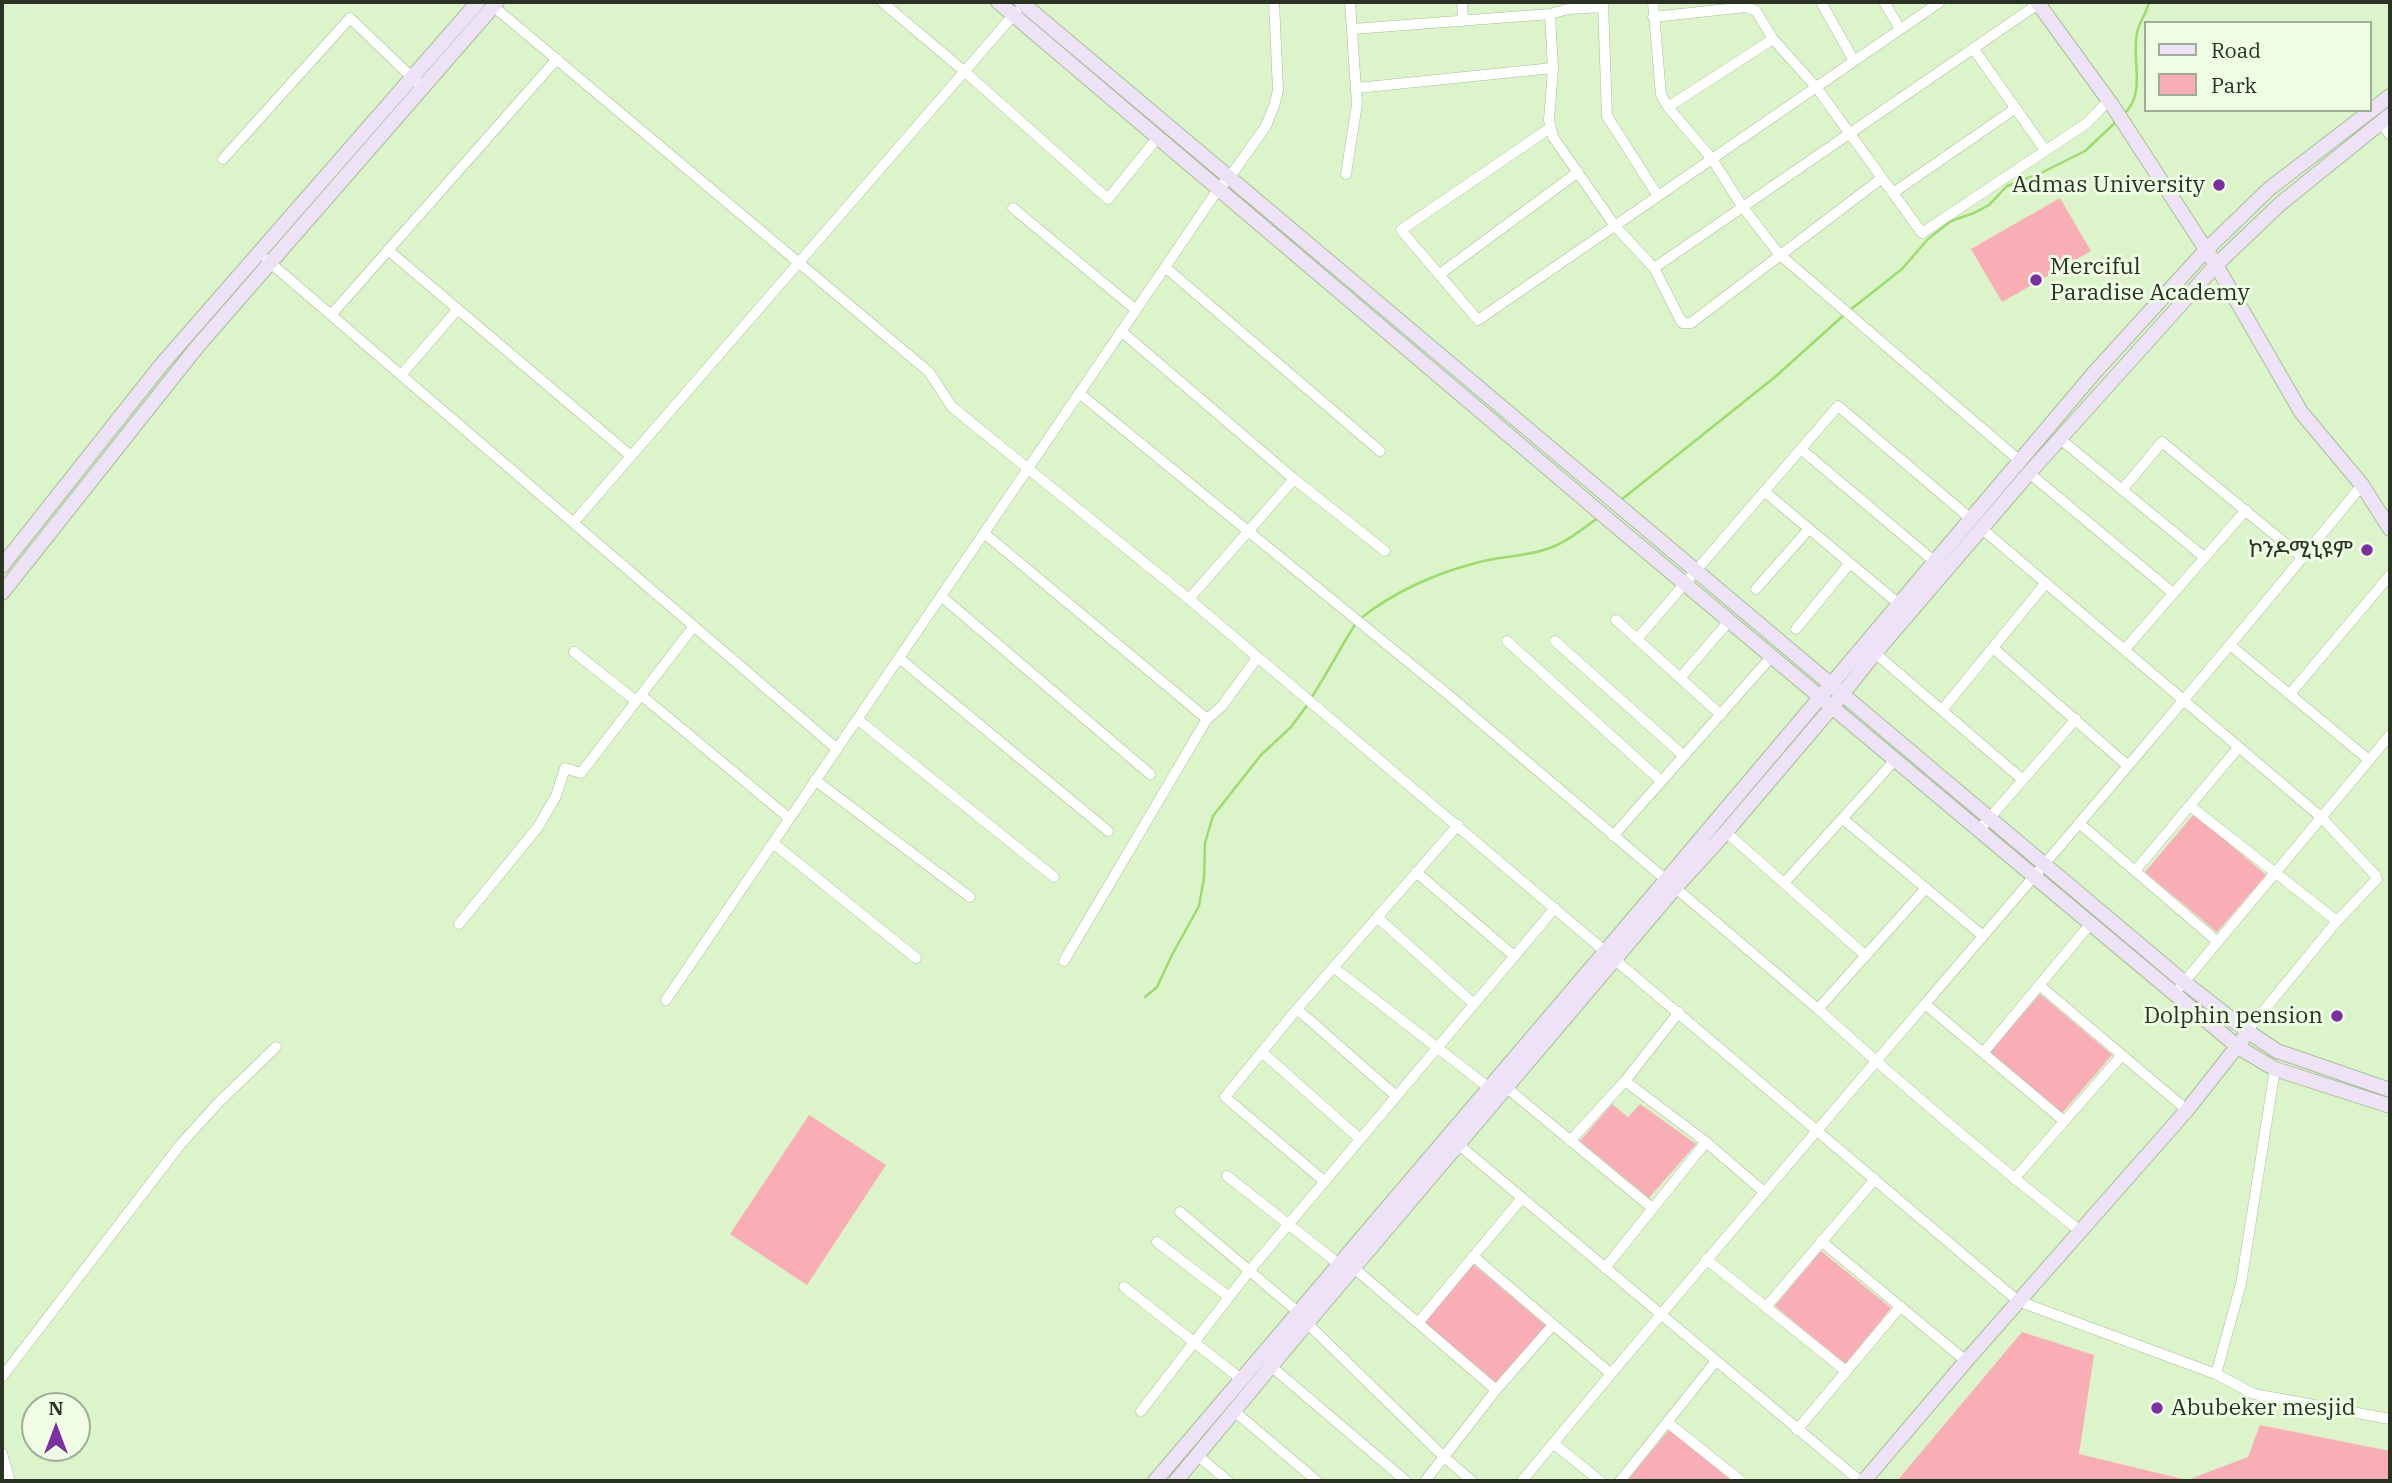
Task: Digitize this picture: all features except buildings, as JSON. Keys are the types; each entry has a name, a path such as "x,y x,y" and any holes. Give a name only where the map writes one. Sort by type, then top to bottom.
{"street":[{"path":"2,566 162,364 264,257 417,82 478,2"},
{"path":"882,2 1108,199 1158,137"},
{"path":"998,2 1019,7 1617,527 1772,656 1825,690 1842,694 2045,864 2180,988 2238,1047 2275,1069 2390,1107"},
{"path":"666,1000 1121,331 1266,126 1278,90 1274,2"},
{"path":"1346,174 1357,88 1350,2"},
{"path":"1462,2 1463,21"},
{"path":"1653,2 1661,95 1712,159 1742,206 1779,254 2173,593"},
{"path":"1821,2 1854,61"},
{"path":"1884,2 1900,29"},
{"path":"1550,128 1401,230 1478,320 1941,2"},
{"path":"1654,268 2037,3 2110,103 2216,265 2301,412 2362,485 2390,529"},
{"path":"417,82 495,4 929,372 952,407 1331,718 2018,1301 2216,1374 2254,1394 2390,1419"},
{"path":"1353,29 1550,14 1603,4 1607,117 1658,196"},
{"path":"574,522 1019,7"},
{"path":"1019,7 1158,137 1224,183 1632,517 1825,690 1833,706 2091,923 2180,988 2277,1051 2390,1090"},
{"path":"1653,17 1751,8 1756,10 1773,39 1816,87 1922,233 2087,123 2110,103"},
{"path":"1550,14 1553,68 1550,128 1553,137 1615,226 1654,268 1680,322 1686,324 1882,178"},
{"path":"223,159 350,18 417,82"},
{"path":"1668,107 1773,39"},
{"path":"1973,48 2045,150"},
{"path":"331,315 557,59"},
{"path":"1357,88 1553,68"},
{"path":"2371,111 2390,96"},
{"path":"1893,193 2016,108"},
{"path":"1670,884 1726,832 1833,706 2024,467 2094,373 2206,250 2277,183 2369,112"},
{"path":"2024,467 2059,438 2216,265 2280,204 2386,119 2390,135"},
{"path":"1440,274 1578,172"},
{"path":"1013,208 1136,310"},
{"path":"388,250 631,456"},
{"path":"264,257 837,749"},
{"path":"2,593 189,357 264,257"},
{"path":"1165,267 1380,451"},
{"path":"401,375 458,309"},
{"path":"1121,331 1294,479 1385,551"},
{"path":"2094,373 2107,385"},
{"path":"1079,393 1446,692 1818,1009 1876,1062 2080,1231"},
{"path":"1459,1145 1797,1430 1862,1481 2187,1110 2238,1047 2247,1031 2377,878 2320,817 1838,406 1637,639"},
{"path":"2059,438 2204,557"},
{"path":"2122,490 2162,442 2303,558"},
{"path":"1802,450 1935,562"},
{"path":"1189,599 1294,479"},
{"path":"1522,1481 1706,1259 2035,876 2362,485"},
{"path":"1765,492 1899,604"},
{"path":"2125,649 2246,510"},
{"path":"1155,1481 1241,1379 1354,1268 1507,1088 1610,955 1825,690 1935,562 1976,524"},
{"path":"1756,589 1808,530"},
{"path":"984,533 1206,719"},
{"path":"1796,629 1850,563"},
{"path":"2290,694 2390,575"},
{"path":"1942,710 2045,584"},
{"path":"941,596 1150,774"},
{"path":"1616,620 1720,715"},
{"path":"1680,678 1730,620"},
{"path":"459,924 538,827 556,796 565,768 581,773 694,626"},
{"path":"1507,641 1661,781"},
{"path":"1555,641 1684,756"},
{"path":"2230,645 2369,760"},
{"path":"1993,648 2128,766"},
{"path":"574,652 639,698 789,818"},
{"path":"1875,653 2023,780"},
{"path":"1613,836 1772,656"},
{"path":"899,658 1108,831"},
{"path":"1064,961 1206,719 1222,706 1257,658"},
{"path":"857,719 1054,877"},
{"path":"1979,829 2076,719"},
{"path":"2180,988 2390,734"},
{"path":"2135,871 2238,748"},
{"path":"1784,883 1896,759"},
{"path":"815,780 970,897"},
{"path":"2190,806 2337,922"},
{"path":"1843,819 1983,936"},
{"path":"2079,823 2218,942"},
{"path":"1324,1181 1226,1097 1297,1009 1458,825"},
{"path":"1726,832 1866,956"},
{"path":"773,843 916,958"},
{"path":"1416,872 1514,956"},
{"path":"1818,1009 1926,888"},
{"path":"1141,1410 1250,1270 1555,908"},
{"path":"1377,917 1474,1004"},
{"path":"1983,1053 2091,923"},
{"path":"1176,1481 1272,1367 1339,1264 1488,1087 1610,955"},
{"path":"1334,967 1488,1087"},
{"path":"2039,985 2187,1110"},
{"path":"1925,1004 2064,1121"},
{"path":"1297,1009 1396,1096"},
{"path":"1570,1141 1625,1081 1679,1012"},
{"path":"2,1377 180,1145 218,1103 276,1047"},
{"path":"1262,1053 1360,1139"},
{"path":"2014,1179 2122,1055"},
{"path":"2216,1374 2241,1284 2275,1069"},
{"path":"1625,1081 1706,1142 1764,1192"},
{"path":"1507,1088 1652,1208"},
{"path":"1605,1268 1706,1142"},
{"path":"1227,1176 1339,1264"},
{"path":"1766,1307 1875,1179"},
{"path":"1418,1323 1521,1198"},
{"path":"1180,1212 1303,1317 1444,1457 1472,1481"},
{"path":"1821,1241 1966,1361"},
{"path":"1157,1242 1229,1297"},
{"path":"1473,1256 1610,1373"},
{"path":"1706,1259 1846,1371"},
{"path":"1354,1268 1496,1390"},
{"path":"1124,1287 1241,1379"},
{"path":"1797,1430 1900,1307"},
{"path":"1425,1481 1496,1390 1553,1325"},
{"path":"1620,1481 1717,1361"},
{"path":"1272,1367 1406,1481"},
{"path":"1234,1411 1318,1481"},
{"path":"1667,1422 1741,1481"},
{"path":"1553,1443 1600,1481"},
{"path":"2,1453 10,1481"},
{"path":"1197,1455 1228,1481"}],"green space":[{"path":"2060,198 2091,251 2002,302 1971,249"},
{"path":"2194,814 2266,875 2217,932 2145,872"},
{"path":"2040,994 2112,1055 2062,1113 1990,1052"},
{"path":"1612,1104 1628,1117 1640,1104 1696,1144 1649,1198 1580,1141"},
{"path":"809,1115 886,1165 807,1285 730,1234"},
{"path":"1821,1251 1891,1308 1845,1364 1775,1306"},
{"path":"1473,1264 1546,1326 1497,1383 1424,1322"},
{"path":"2022,1332 2094,1355 2079,1454 2187,1480 2248,1457 2260,1425 2390,1451 2390,1481 1897,1481"},
{"path":"1669,1430 1732,1481 1627,1481"}],"waterway":[{"path":"2124,114 2135,96 2137,33 2149,2"},
{"path":"1850,310 1902,269 1928,239 1951,221 1989,205 2007,186 2039,174 2085,151 2117,121"},
{"path":"1621,500 1775,377 1845,314"},
{"path":"1361,618 1387,600 1431,578 1461,567 1550,548 1599,517"},
{"path":"1311,698 1356,623"},
{"path":"1145,997 1157,987 1199,906 1204,878 1205,843 1213,816 1261,755 1291,727 1308,704"}],"place":[{"name":"Admas University","path":"2219,185"},
{"name":"Merciful Paradise Academy","path":"2036,280"},
{"name":"ኮንዶሚኒዩም","path":"2367,550"},
{"name":"Dolphin pension","path":"2337,1016"},
{"name":"Abubeker mesjid","path":"2157,1408"}]}
